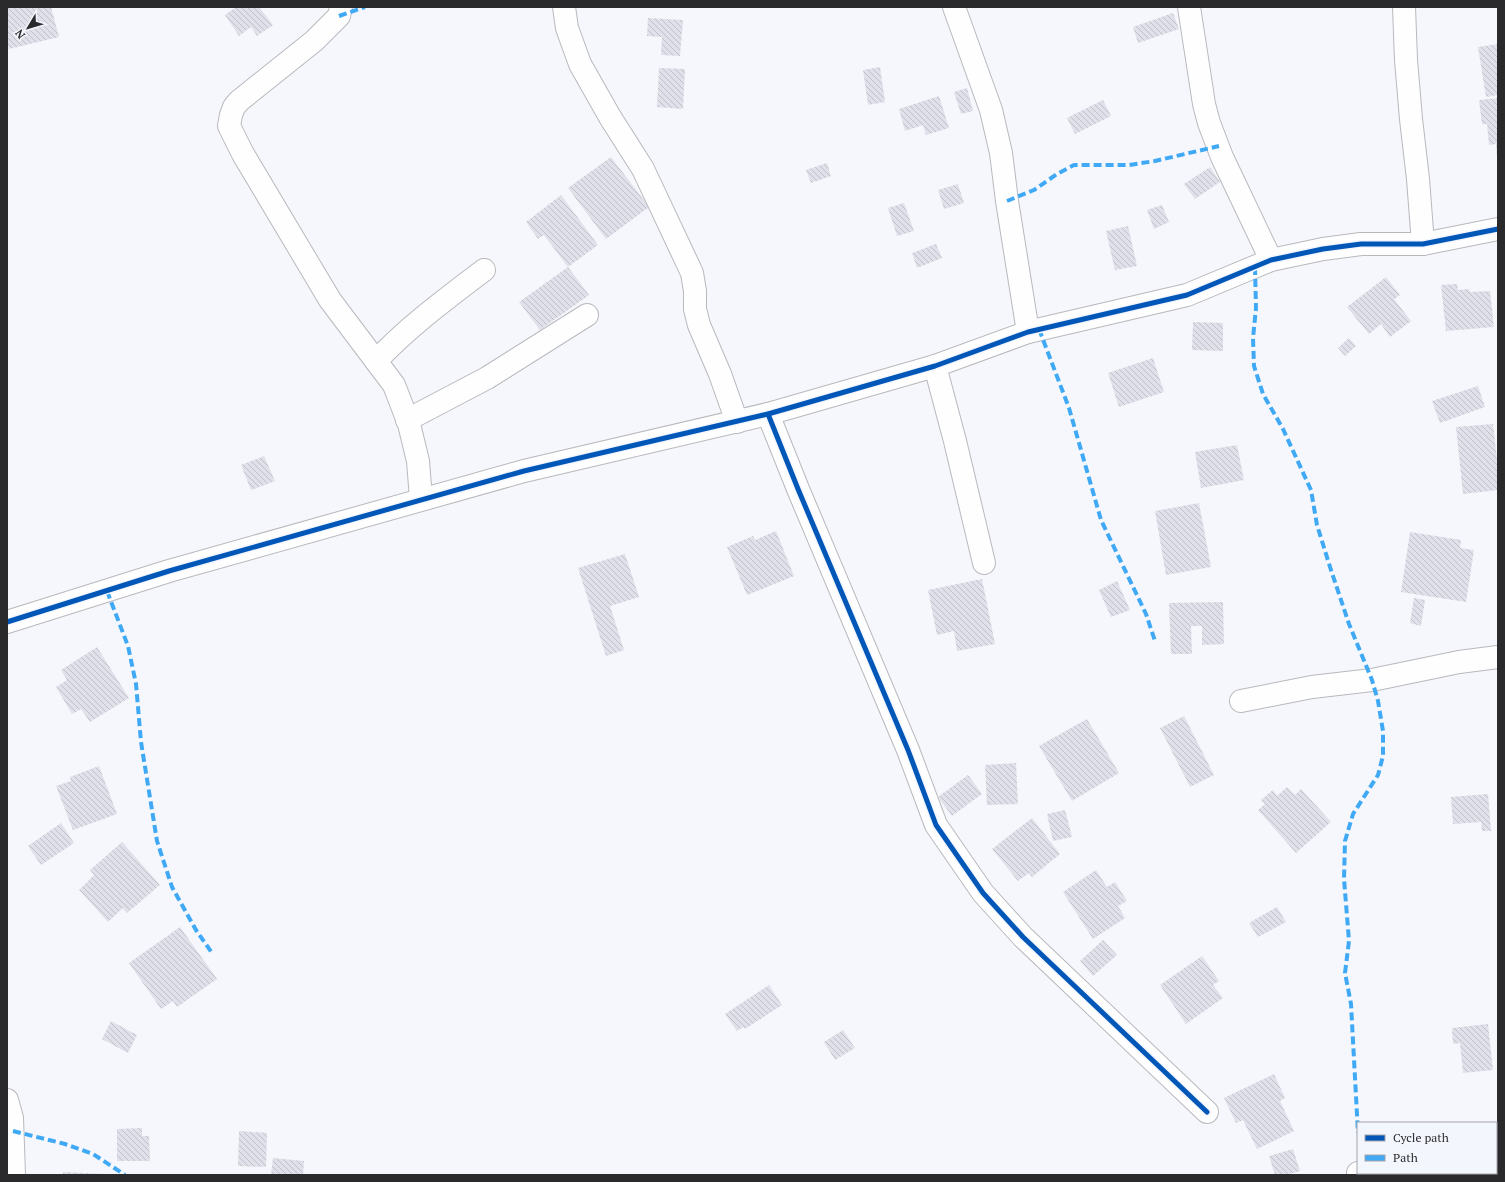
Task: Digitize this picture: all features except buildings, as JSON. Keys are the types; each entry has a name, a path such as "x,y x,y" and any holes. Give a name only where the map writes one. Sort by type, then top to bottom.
{"street":[{"path":"341,7 339,16 314,41 239,101 234,107 229,126 243,154 330,300 394,385 407,420 418,461 421,499"},
{"path":"564,7 567,28 580,64 642,169 692,273 699,325 720,374 737,422"},
{"path":"954,7 991,110 1001,153 1007,201 1028,332"},
{"path":"1190,7 1202,96 1209,123 1222,157 1272,260"},
{"path":"1404,7 1406,60 1423,244"},
{"path":"7,622 169,571 421,499 524,471 768,414 935,366 1028,332 1187,295 1272,260 1323,249 1361,244 1423,244 1498,229"},
{"path":"376,361 398,338 484,270"},
{"path":"407,420 487,378 587,315"},
{"path":"935,366 956,441 984,563"},
{"path":"768,414 804,504 908,750 936,825 983,893 1023,937 1207,1112"},
{"path":"1241,700 1312,687 1372,680 1459,662 1498,657"},
{"path":"7,1100 12,1118 14,1175"}],"marked path":[{"path":"339,16 365,7"},
{"path":"1007,201 1034,190 1057,174 1074,165 1129,165 1155,161 1219,146"},
{"path":"1255,267 1256,308 1253,338 1254,366 1263,394 1283,429 1311,490 1317,525 1349,624 1372,680 1378,701 1383,731 1383,756 1378,775 1353,814 1345,841 1344,879 1349,941 1345,973 1351,1004 1357,1122"},
{"path":"1039,329 1069,408 1101,520 1146,614 1155,641"},
{"path":"107,591 128,646 136,684 141,742 157,841 172,887 196,930 212,953"},
{"path":"13,1131 65,1144 93,1154 125,1175"}],"cycle path":[{"path":"7,622 169,571 524,471 768,414 935,366 1028,332 1187,295 1271,260 1323,249 1361,244 1423,244 1498,229"},
{"path":"768,414 908,750 936,825 983,893 1023,937 1207,1112"}]}
